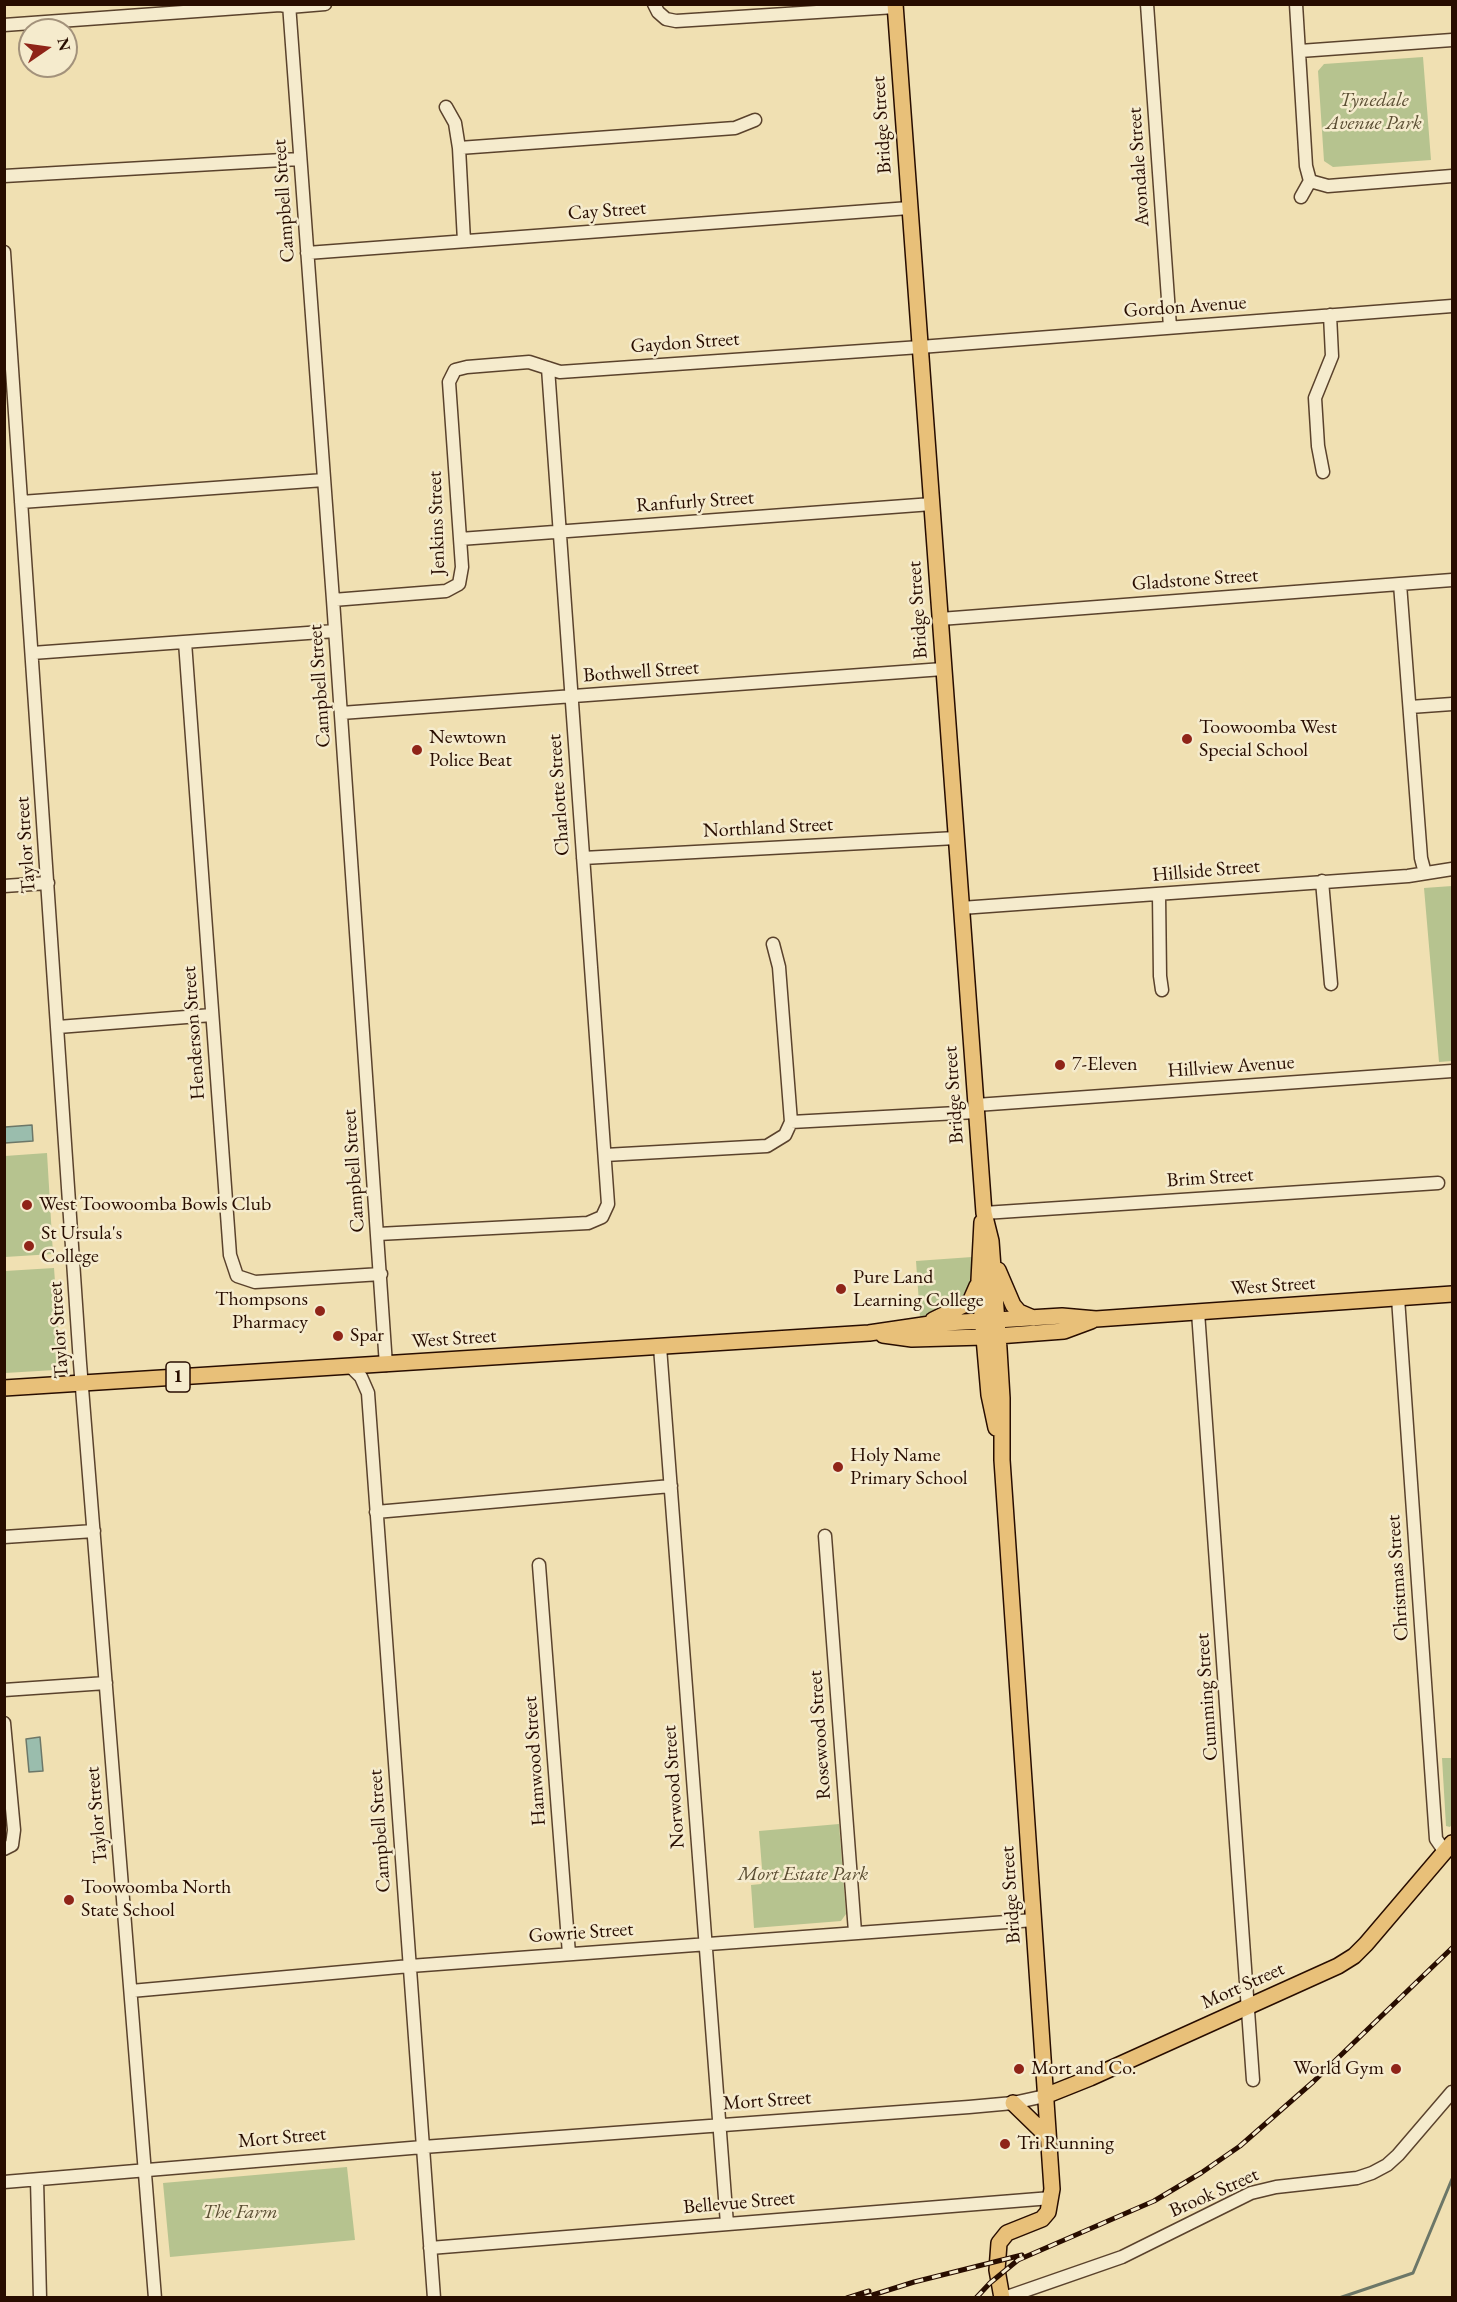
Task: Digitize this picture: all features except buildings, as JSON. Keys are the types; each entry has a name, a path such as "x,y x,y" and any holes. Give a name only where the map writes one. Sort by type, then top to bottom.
{"main road":[{"name":"Bridge Street","path":"895,6 984,1213 991,1241 989,1395 1002,1460 1051,2198"},
{"name":"Bridge Street","path":"984,1213 980,1238 979,1280 990,1329"},
{"path":"991,1241 999,1274 1010,1301 1019,1312 1033,1318"},
{"path":"909,1326 938,1319 966,1305 974,1297 979,1280"},
{"name":"West Street","path":"869,1333 912,1339 990,1329 1033,1318 1062,1316 1096,1319 1452,1294"},
{"name":"West Street","path":"4,1388 869,1333 909,1326 1064,1331 1096,1319"},
{"name":"Mort Street","path":"1045,2096 1081,2082 1338,1966 1354,1956 1449,1848"},
{"path":"1013,2103 1048,2137"},
{"path":"1003,2298 997,2270 999,2243 1007,2233 1042,2219 1048,2212 1051,2198"}],"street":[{"path":"4,25 280,5 325,4"},
{"path":"654,4 658,12 666,19 676,21 895,6"},
{"name":"Avondale Street","path":"1147,4 1170,327"},
{"path":"1296,4 1306,166 1310,181 1301,197"},
{"name":"Campbell Street","path":"289,6 386,1365"},
{"path":"1300,51 1452,40"},
{"path":"446,107 455,123 459,148 464,241"},
{"path":"459,148 735,128 755,120"},
{"path":"4,176 300,159"},
{"path":"1310,181 1328,186 1452,176"},
{"name":"Cay Street","path":"307,253 909,208"},
{"name":"Taylor Street","path":"4,252 82,1383 155,2298"},
{"name":"Gordon Avenue","path":"920,347 1452,306"},
{"path":"1323,472 1318,446 1315,398 1332,356 1330,315"},
{"name":"Gaydon Street","path":"455,370 529,362 560,372 920,347"},
{"name":"Charlotte Street","path":"378,1234 588,1223 602,1217 608,1204 548,368"},
{"name":"Jenkins Street","path":"333,600 447,591 459,584 462,567 449,382 455,370"},
{"path":"21,502 324,480"},
{"name":"Ranfurly Street","path":"460,539 932,504"},
{"name":"Gladstone Street","path":"940,619 1452,580"},
{"path":"1400,584 1425,873"},
{"path":"32,653 335,631"},
{"name":"Henderson Street","path":"185,642 231,1255 237,1276 255,1282 381,1274"},
{"name":"Bothwell Street","path":"341,713 943,669"},
{"path":"1410,707 1452,704"},
{"name":"Northland Street","path":"583,858 956,838"},
{"name":"Hillside Street","path":"961,908 1159,895 1452,869"},
{"path":"1322,881 1331,984"},
{"path":"4,886 48,883"},
{"path":"1159,895 1162,990"},
{"path":"605,1155 767,1146 785,1135 791,1122 779,967 773,944"},
{"path":"58,1027 212,1015"},
{"name":"Hillview Avenue","path":"791,1122 1452,1071"},
{"name":"Brim Street","path":"984,1213 1438,1183"},
{"name":"Christmas Street","path":"1398,1298 1436,1839 1449,1848"},
{"name":"Cumming Street","path":"1198,1312 1253,2080"},
{"name":"Norwood Street","path":"660,1347 727,2224"},
{"name":"Campbell Street","path":"351,1367 363,1380 368,1401 434,2298"},
{"path":"376,1512 671,1486"},
{"path":"4,1537 94,1531"},
{"name":"Rosewood Street","path":"825,1536 855,1932"},
{"name":"Hamwood Street","path":"539,1565 569,1954"},
{"path":"4,1690 106,1683"},
{"path":"4,1723 14,1830 8,1847"},
{"name":"Gowrie Street","path":"131,1991 410,1966 1034,1920"},
{"name":"Brook Street","path":"1003,2298 1122,2257 1251,2193 1276,2187 1357,2178 1372,2173 1387,2165 1398,2155 1452,2092"},
{"name":"Mort Street","path":"4,2182 423,2147 1013,2103 1045,2096"},
{"path":"37,2180 40,2298"},
{"name":"Bellevue Street","path":"430,2248 1051,2198"}],"green space":[{"name":"Tynedale Avenue Park","path":"1423,57 1431,160 1333,167 1324,161 1318,71 1324,64"},
{"path":"1452,886 1452,1061 1439,1062 1424,888"},
{"name":"West Toowoomba Bowls Club","path":"47,1153 53,1254 5,1257 5,1156"},
{"path":"972,1257 973,1280 967,1298 942,1311 920,1317 916,1261"},
{"path":"54,1268 61,1364 55,1370 5,1373 5,1271"},
{"path":"1442,1758 1452,1758 1452,1824 1450,1827 1446,1826"},
{"name":"Mort Estate Park","path":"839,1824 846,1914 841,1921 754,1928 751,1885 761,1884 763,1881 759,1831"},
{"name":"The Farm","path":"347,2167 355,2240 170,2257 163,2183"}],"shaded area":[{"path":"32,1125 33,1141 5,1143 5,1127"},
{"path":"40,1737 43,1771 29,1772 26,1739"}],"waterway":[{"path":"1339,2298 1413,2273 1452,2179"}],"railway":[{"path":"976,2298 1018,2260 1154,2201 1240,2146 1313,2082 1452,1948"},
{"path":"863,2298 914,2282 1022,2255"},
{"path":"847,2298 869,2291"}],"place":[{"name":"Toowoomba West Special School","path":"1187,739"},
{"name":"Newtown Police Beat","path":"417,750"},
{"name":"7-Eleven","path":"1060,1065"},
{"name":"West Toowoomba Bowls Club","path":"27,1205"},
{"name":"St Ursula's College","path":"29,1246"},
{"name":"Pure Land Learning College","path":"841,1289"},
{"name":"Thompsons Pharmacy","path":"320,1311"},
{"name":"Spar","path":"338,1336"},
{"name":"Holy Name Primary School","path":"838,1467"},
{"name":"Toowoomba North State School","path":"69,1900"},
{"name":"Mort and Co.","path":"1019,2069"},
{"name":"World Gym","path":"1396,2069"},
{"name":"Tri Running","path":"1005,2144"}]}
